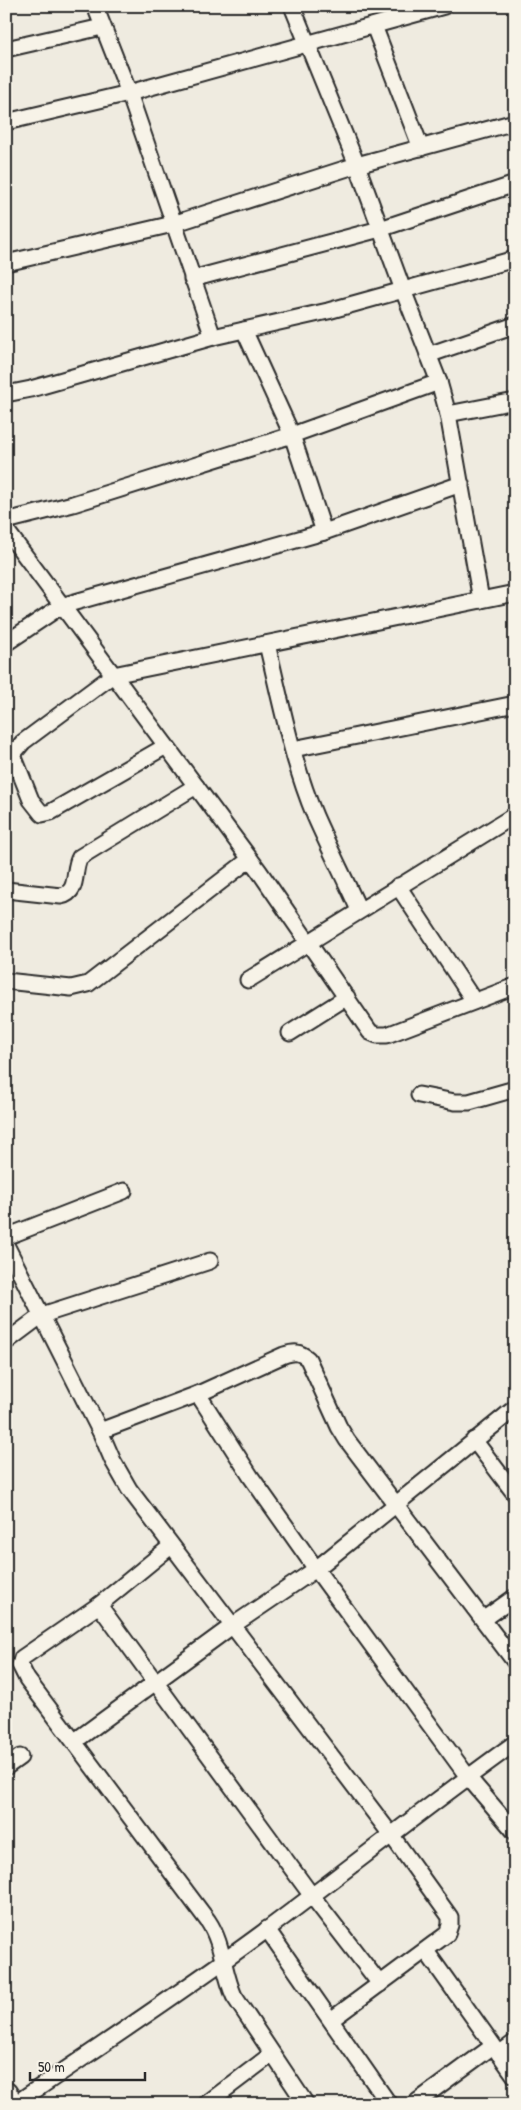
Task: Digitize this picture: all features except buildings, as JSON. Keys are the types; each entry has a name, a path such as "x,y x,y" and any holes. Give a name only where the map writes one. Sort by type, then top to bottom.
{"street":[{"path":"95,6 129,93 213,337"},
{"path":"292,6 357,165 402,290 438,382 448,414 481,600"},
{"path":"6,122 129,93 309,45 444,6"},
{"path":"374,26 421,148"},
{"path":"6,49 102,27"},
{"path":"6,263 173,224 357,165 515,122"},
{"path":"192,279 380,229 515,184"},
{"path":"6,394 31,389 213,337 328,311 515,259"},
{"path":"428,355 515,326"},
{"path":"244,330 292,435 324,532"},
{"path":"6,522 73,504 292,435 438,382"},
{"path":"448,414 515,402"},
{"path":"6,642 61,606 324,532 461,484"},
{"path":"6,530 309,940 370,1032 377,1035 387,1034 515,986"},
{"path":"166,746 51,812 42,814 31,800 10,758 23,742 113,675 515,593"},
{"path":"267,644 293,750 315,816 359,910"},
{"path":"293,750 515,704"},
{"path":"6,890 61,896 67,894 72,889 75,865 80,857 196,786"},
{"path":"248,980 309,940 515,815"},
{"path":"6,981 71,988 88,984 250,859"},
{"path":"398,886 474,1001"},
{"path":"290,1033 347,997"},
{"path":"419,1095 454,1102 469,1102 515,1089"},
{"path":"6,1237 124,1191"},
{"path":"6,1245 100,1431 113,1461 129,1489 392,1836 450,1917 447,1934 331,2020"},
{"path":"6,1342 42,1315 210,1261"},
{"path":"100,1431 198,1394 284,1355 295,1352 302,1354 308,1359 343,1434 515,1662"},
{"path":"198,1394 251,1476 316,1569 468,1777 515,1832"},
{"path":"75,1741 232,1626 316,1569 515,1408"},
{"path":"474,1440 515,1494"},
{"path":"171,1546 98,1604 22,1658 20,1664 28,1679 208,1921 217,1939 222,1962 234,1996 306,2104"},
{"path":"484,1619 515,1597"},
{"path":"98,1604 312,1896 380,1984"},
{"path":"6,2092 14,2104 222,1962 515,1743"},
{"path":"6,1767 20,1757"},
{"path":"267,1929 389,2104"},
{"path":"426,1951 515,2076"},
{"path":"414,2104 496,2050 515,2042"},
{"path":"206,2104 272,2054"}]}
